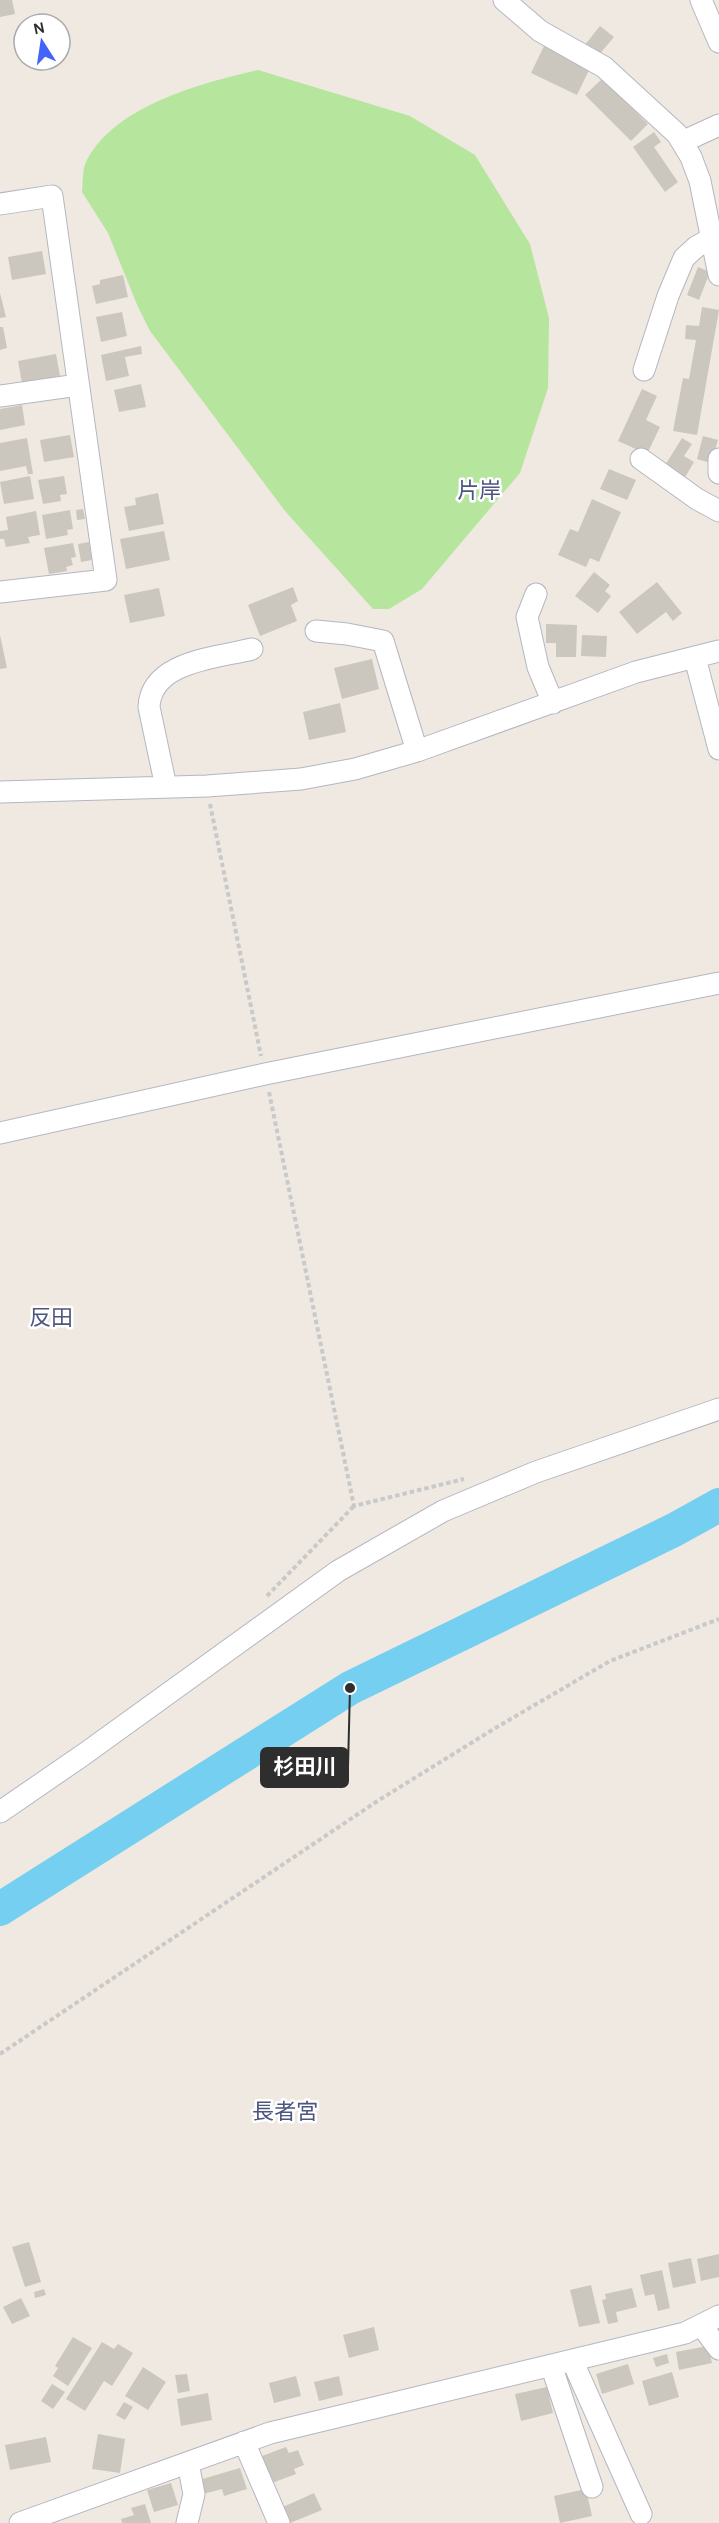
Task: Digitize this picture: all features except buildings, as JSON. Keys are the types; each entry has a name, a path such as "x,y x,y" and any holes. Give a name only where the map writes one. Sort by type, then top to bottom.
{"street":[{"path":"504,0 540,31 604,67 663,119 682,142 691,157 700,181 719,275"},
{"path":"701,0 719,42"},
{"path":"682,142 719,124"},
{"path":"0,204 52,196 106,580 0,592"},
{"path":"644,370 668,297 684,258 696,247 712,238"},
{"path":"0,396 78,385"},
{"path":"641,459 697,499 719,511"},
{"path":"719,459 719,473"},
{"path":"536,594 527,617 538,667 553,704"},
{"path":"316,631 383,641 417,751"},
{"path":"166,787 149,707 154,685 183,666 252,649"},
{"path":"0,792 207,786 301,779 355,769 417,751 553,704 636,672 712,650 719,749"},
{"path":"0,1133 265,1074 719,983"},
{"path":"0,1812 338,1571 443,1511 536,1472 719,1409"},
{"path":"20,2523 270,2433 685,2333 710,2320 719,2349"},
{"path":"562,2363 592,2487"},
{"path":"562,2363 641,2514"},
{"path":"244,2442 279,2523"},
{"path":"187,2523 195,2494 188,2463"}],"path":[{"path":"207,786 354,1506"},
{"path":"260,1603 354,1506 466,1478"},
{"path":"0,2054 379,1800 497,1727 610,1661 719,1619"}],"green space":[{"path":"258,70 410,116 475,155 530,244 549,318 548,388 520,473 422,589 389,609 373,609 285,511 150,331 108,233 82,192 85,163 100,141 118,125 162,99 212,82"}],"waterway":[{"path":"0,1909 350,1688 674,1530 719,1505"}],"place":[{"name":"杉田川","path":"350,1688"}],"district":[{"name":"片岸","path":"479,491"},
{"name":"反田","path":"51,1318"},
{"name":"長者宮","path":"285,2112"}]}
